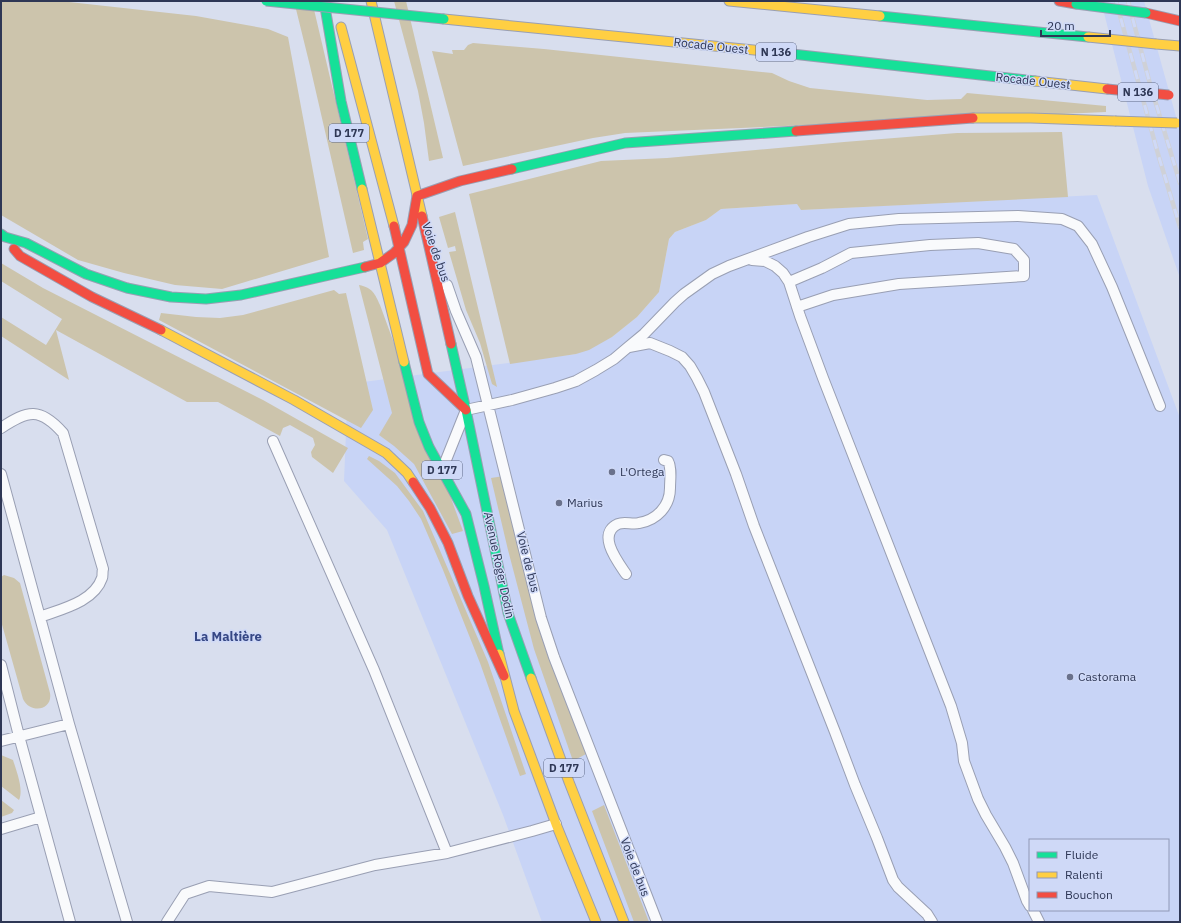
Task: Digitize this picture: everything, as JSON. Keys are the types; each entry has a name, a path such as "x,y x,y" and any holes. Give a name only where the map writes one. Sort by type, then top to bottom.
{"main road":[{"name":"Rocade Ouest","path":"266,1 744,49 1180,96"},
{"name":"D 177","path":"324,1 341,100 380,263"},
{"path":"334,1 392,200 400,248 428,374 466,410"},
{"name":"D 177","path":"371,1 414,196"},
{"path":"729,1 1180,46"},
{"path":"1059,1 1146,13 1180,21"},
{"path":"3,235 26,244 86,274 127,288 171,297 206,299 240,295 303,282 380,263 394,254 406,238 412,225 414,196 460,181 625,143 979,118 1031,118 1178,123"},
{"name":"Avenue Roger Dodin","path":"414,196 466,410 508,613 530,678 569,782 624,922"},
{"path":"3,235 20,256 73,287 149,324 287,396 386,453 407,473 430,508 448,543 468,596 504,676"},
{"name":"Avenue Roger Dodin","path":"380,263 419,422 429,447 466,514 504,676 514,711 556,824 596,922"}],"lane":[{"name":"Voie de bus","path":"414,196 456,311 476,357 541,618 554,657 657,922"},
{"path":"743,262 808,237 849,224 898,219 954,217 1018,216 1062,219 1078,226 1092,244 1112,287 1160,406"},
{"path":"789,282 822,268 851,253 930,245 978,244 1014,249 1024,260 1024,276 899,284 833,295 797,307"},
{"path":"442,471 466,410 548,390 576,381 614,359 644,334 675,302 712,274 729,266 754,259 765,261 775,266 783,273 789,282 823,378 951,706 962,743 964,761 978,799 1013,863 1029,904"},
{"path":"627,348 650,344 670,350 682,357 690,366 697,378 707,399 757,534 893,880 898,887 927,914 932,922"},
{"path":"1,428 19,417 29,414 40,415 53,421 63,433 103,569 102,578 94,591 86,598 40,618"},
{"path":"273,441 374,670 447,852"},
{"path":"626,574 612,553 609,544 610,532 613,527 619,523 626,522 637,524 646,521 660,513 668,503 670,492 670,465 668,461 664,460"},
{"path":"1,474 69,724 127,922"},
{"path":"1,665 70,922"},
{"path":"1,742 69,724"},
{"path":"1,828 41,817"},
{"path":"167,922 185,894 209,886 272,892 375,865 447,852 556,824"},
{"path":"1034,911 1039,922"}],"shaded area":[{"path":"1,1 60,1 196,16 268,29 288,37 329,257 222,289 175,285 78,260 1,215"},
{"path":"294,1 312,1 368,239 363,242 364,250 353,253 310,66"},
{"path":"394,1 406,1 443,158 429,161 418,91"},
{"path":"1101,1 1144,1 1180,131 1180,278 1148,186"},
{"path":"473,43 772,73 810,88 927,100 961,99 967,93 1106,106 1106,112 625,133 593,138 463,166 432,51 453,54 452,50 464,50 468,45"},
{"path":"1062,132 1068,197 801,210 797,204 721,209 706,220 675,232 669,239 659,292 637,317 612,337 589,350 576,354 510,364 469,194 601,161 667,158 957,133"},
{"path":"1097,195 1180,418 1180,922 542,922 503,815 387,530 344,481 348,384 576,354 612,337 637,317 659,292 669,239 675,232 706,220 721,209 797,204 801,210"},
{"path":"455,212 497,387 492,384 480,343 466,310 449,252 456,251 455,246 448,248 439,217"},
{"path":"1,263 43,288 263,400 348,448 333,473 312,457 311,452 315,445 313,438 290,425 283,428 280,436 218,402 187,402 56,330 69,380 1,336 1,317 46,345 62,319 1,281"},
{"path":"359,285 373,292 380,305 463,531 452,534 414,464 379,435 392,413"},
{"path":"334,290 339,294 346,293 373,410 361,428 159,320 161,313 220,318 243,315"},
{"path":"369,456 379,461 395,473 423,511 488,662 526,774 520,776 480,663 421,519 397,486 367,459"},
{"path":"504,476 563,691 586,754 573,761 534,649 508,550 491,478"},
{"path":"4,575 14,578 20,583 50,693 50,699 45,707 31,707 26,704 23,699 1,621 1,577"},
{"path":"1,755 13,760 18,774 21,791 19,800 1,786"},
{"path":"1,800 14,810 12,813 1,817"},
{"path":"604,805 649,922 634,922 592,811"}],"railway":[{"path":"1116,1 1158,154 1180,227"},
{"path":"1128,1 1150,84 1180,183"}],"traffic: fast":[{"path":"266,1 444,19"},
{"path":"324,1 341,101 362,189"},
{"path":"1076,4 1146,13"},
{"path":"880,16 1088,37"},
{"path":"783,53 1035,81"},
{"path":"512,169 625,143 796,131"},
{"path":"1,234 5,237 26,243 86,274 127,288 171,297 206,299 241,295 365,267"},
{"path":"451,344 508,613 531,678"},
{"path":"404,362 419,422 429,447 466,514 499,654"}],"traffic: slow":[{"path":"371,1 422,216"},
{"path":"729,1 880,16"},
{"path":"444,19 783,53"},
{"path":"341,27 394,226"},
{"path":"1088,37 1156,44"},
{"path":"1156,44 1180,46"},
{"path":"1035,81 1107,89"},
{"path":"973,118 1031,118 1115,121"},
{"path":"1115,121 1177,123"},
{"path":"362,189 404,362"},
{"path":"161,330 294,400 386,453 407,473 413,482"},
{"path":"499,654 514,711 556,824 596,922"},
{"path":"531,678 569,782 624,922"}],"traffic: jam":[{"path":"1059,1 1076,4"},
{"path":"1146,13 1180,21"},
{"path":"1107,89 1169,95"},
{"path":"796,131 973,118"},
{"path":"365,267 380,263 394,253 404,242 412,225 417,196 460,181 512,169"},
{"path":"422,216 451,344"},
{"path":"394,226 428,374 466,410"},
{"path":"14,249 20,256 92,297 161,330"},
{"path":"413,482 430,508 448,543 468,596 504,676"}],"place":[{"name":"L'Ortega","path":"612,472"},
{"name":"Marius","path":"559,503"},
{"name":"Castorama","path":"1070,677"}],"district":[{"name":"La Maltière","path":"228,636"}]}
